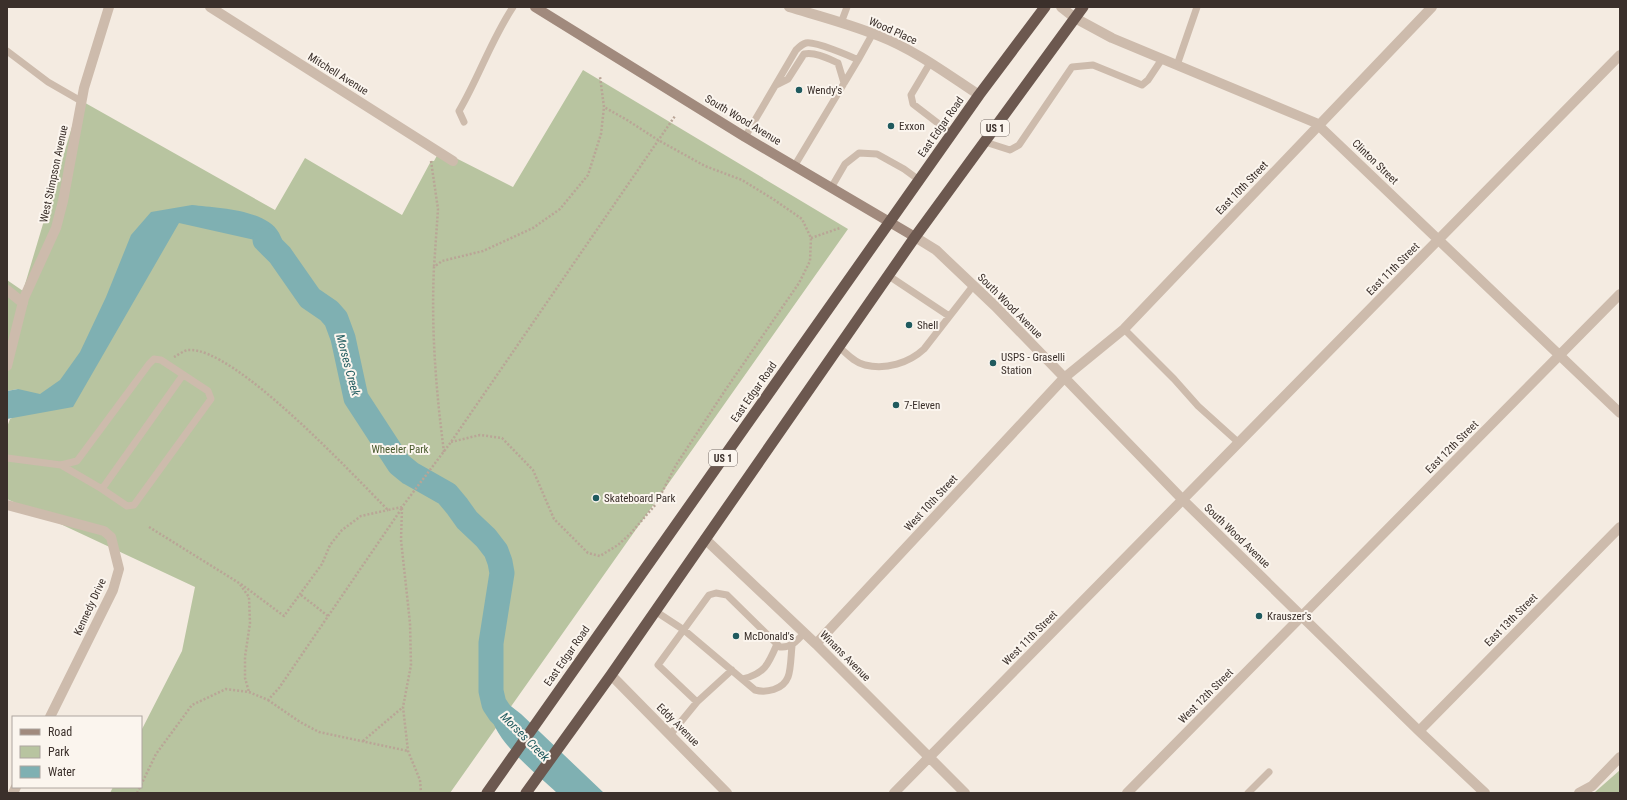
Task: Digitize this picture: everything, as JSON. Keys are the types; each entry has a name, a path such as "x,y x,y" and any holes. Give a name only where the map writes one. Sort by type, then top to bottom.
{"highway":[{"name":"East Edgar Road","path":"489,790 979,94 1045,7"},
{"name":"US 1","path":"526,793 582,713 611,675 915,237 1083,7"}],"main road":[{"name":"South Wood Avenue","path":"535,7 745,136 915,237"}],"street":[{"name":"West Stimpson Avenue","path":"7,366 23,303 56,228 63,201 84,88 109,7"},
{"name":"Mitchell Avenue","path":"210,7 453,161"},
{"name":"Wood Place","path":"789,7 873,34 900,46 979,94"},
{"name":"Clinton Street","path":"1061,7 1075,18 1112,38 1318,125 1620,413"},
{"name":"East 10th Street","path":"1064,378 1124,329 1432,7"},
{"name":"East 11th Street","path":"1183,500 1620,55"},
{"name":"South Wood Avenue","path":"915,237 936,250 973,286 1183,500 1419,731 1485,793"},
{"path":"7,290 23,303"},
{"name":"East 12th Street","path":"1302,617 1620,294"},
{"name":"West 10th Street","path":"816,644 1064,378"},
{"name":"West 11th Street","path":"894,793 1183,500"},
{"name":"Kennedy Drive","path":"7,505 104,531 111,537 119,569 113,590 50,716"},
{"name":"East 13th Street","path":"1419,731 1620,527"},
{"name":"Winans Avenue","path":"705,539 816,644 966,793"},
{"name":"West 12th Street","path":"1127,793 1302,617"},
{"name":"Eddy Avenue","path":"611,675 728,793"},
{"path":"1579,793 1592,786 1620,757"}],"lane":[{"path":"464,122 459,111 482,66 495,36 513,7"},
{"path":"841,23 847,7"},
{"path":"1177,65 1198,7"},
{"path":"795,165 873,34"},
{"path":"745,136 796,50 801,45 808,42 849,55 858,60"},
{"path":"7,51 48,82 81,102"},
{"path":"775,86 788,79 804,54 811,52 838,63 844,83"},
{"path":"985,142 1010,150 1019,145 1072,67 1093,65 1142,85 1148,80 1162,59"},
{"path":"930,63 911,95 913,104 952,134"},
{"path":"831,188 845,164 859,153 877,154 904,169 919,180"},
{"path":"889,276 949,316"},
{"path":"839,347 854,360 864,365 889,365 905,362 915,357 924,349 973,286"},
{"path":"1124,329 1180,385 1198,406 1239,443"},
{"path":"7,458 61,465 77,461 154,359 161,360 208,391 211,399 134,505 127,506 102,489 61,465"},
{"path":"102,489 183,375"},
{"path":"697,702 658,665 709,595 722,593 727,595 780,647 792,646"},
{"path":"655,611 684,630 755,690 763,692 782,686 788,677 792,646 804,633"},
{"path":"743,679 755,676 764,670 777,644"},
{"path":"670,735 697,702 732,670"},
{"path":"1248,793 1269,772"}],"path":[{"path":"434,268 442,261 483,250 533,228 560,209 588,175 601,134 604,107 600,77"},
{"path":"452,442 480,435 502,438 533,470 554,519 588,553 600,556 618,545 631,533 656,504 680,459 799,283 810,261 811,238 802,219 773,198 742,180 705,166 658,140 604,107"},
{"path":"268,700 279,688 402,507 452,442 675,116"},
{"path":"432,161 438,209 433,291 437,400 444,452"},
{"path":"811,238 840,228"},
{"path":"174,357 187,350 200,352 224,362 266,392 313,435 388,510"},
{"path":"149,527 239,583 284,616 301,595 322,564 330,545 342,530 362,516 402,507"},
{"path":"402,507 401,540 410,623 411,658 403,707 408,751 420,780 421,793"},
{"path":"239,583 249,597 250,623 245,657 245,678 249,692"},
{"path":"301,595 328,616"},
{"path":"142,782 156,754 192,704 226,689 249,692 268,700 300,722 319,732 408,751"},
{"path":"363,741 403,707"}],"green space":[{"name":"Wheeler Park","path":"583,70 848,229 450,793 110,793 112,788 142,788 142,729 182,651 195,587 7,499 7,427 10,419 12,418 18,389 7,391 7,280 23,291 80,100 275,210 305,158 402,215 431,161 434,161 440,150 513,187"},
{"path":"1620,770 1620,793 1595,793 1595,792"}],"water":[{"path":"192,205 240,211 252,214 273,225 284,244 288,266 259,241 179,223 73,407 7,419 7,391 18,389 40,394 60,380 80,352 106,297 131,235 151,212"},
{"path":"491,691 521,714 604,793 557,793 521,760 504,741 493,722 490,703"}],"waterway":[{"name":"Morses Creek","path":"265,240 280,255 310,298 329,311 336,319 343,338 356,398 399,464 410,473 447,494 467,520 486,538 496,551 502,573 491,643 491,691 494,704 507,720"}],"place":[{"name":"Wendy's","path":"799,90"},
{"name":"Exxon","path":"891,126"},
{"name":"Shell","path":"909,325"},
{"name":"USPS - Graselli Station","path":"993,363"},
{"name":"7-Eleven","path":"896,405"},
{"name":"Skateboard Park","path":"596,498"},
{"name":"Krauszer's","path":"1259,616"},
{"name":"McDonald's","path":"736,636"}]}
